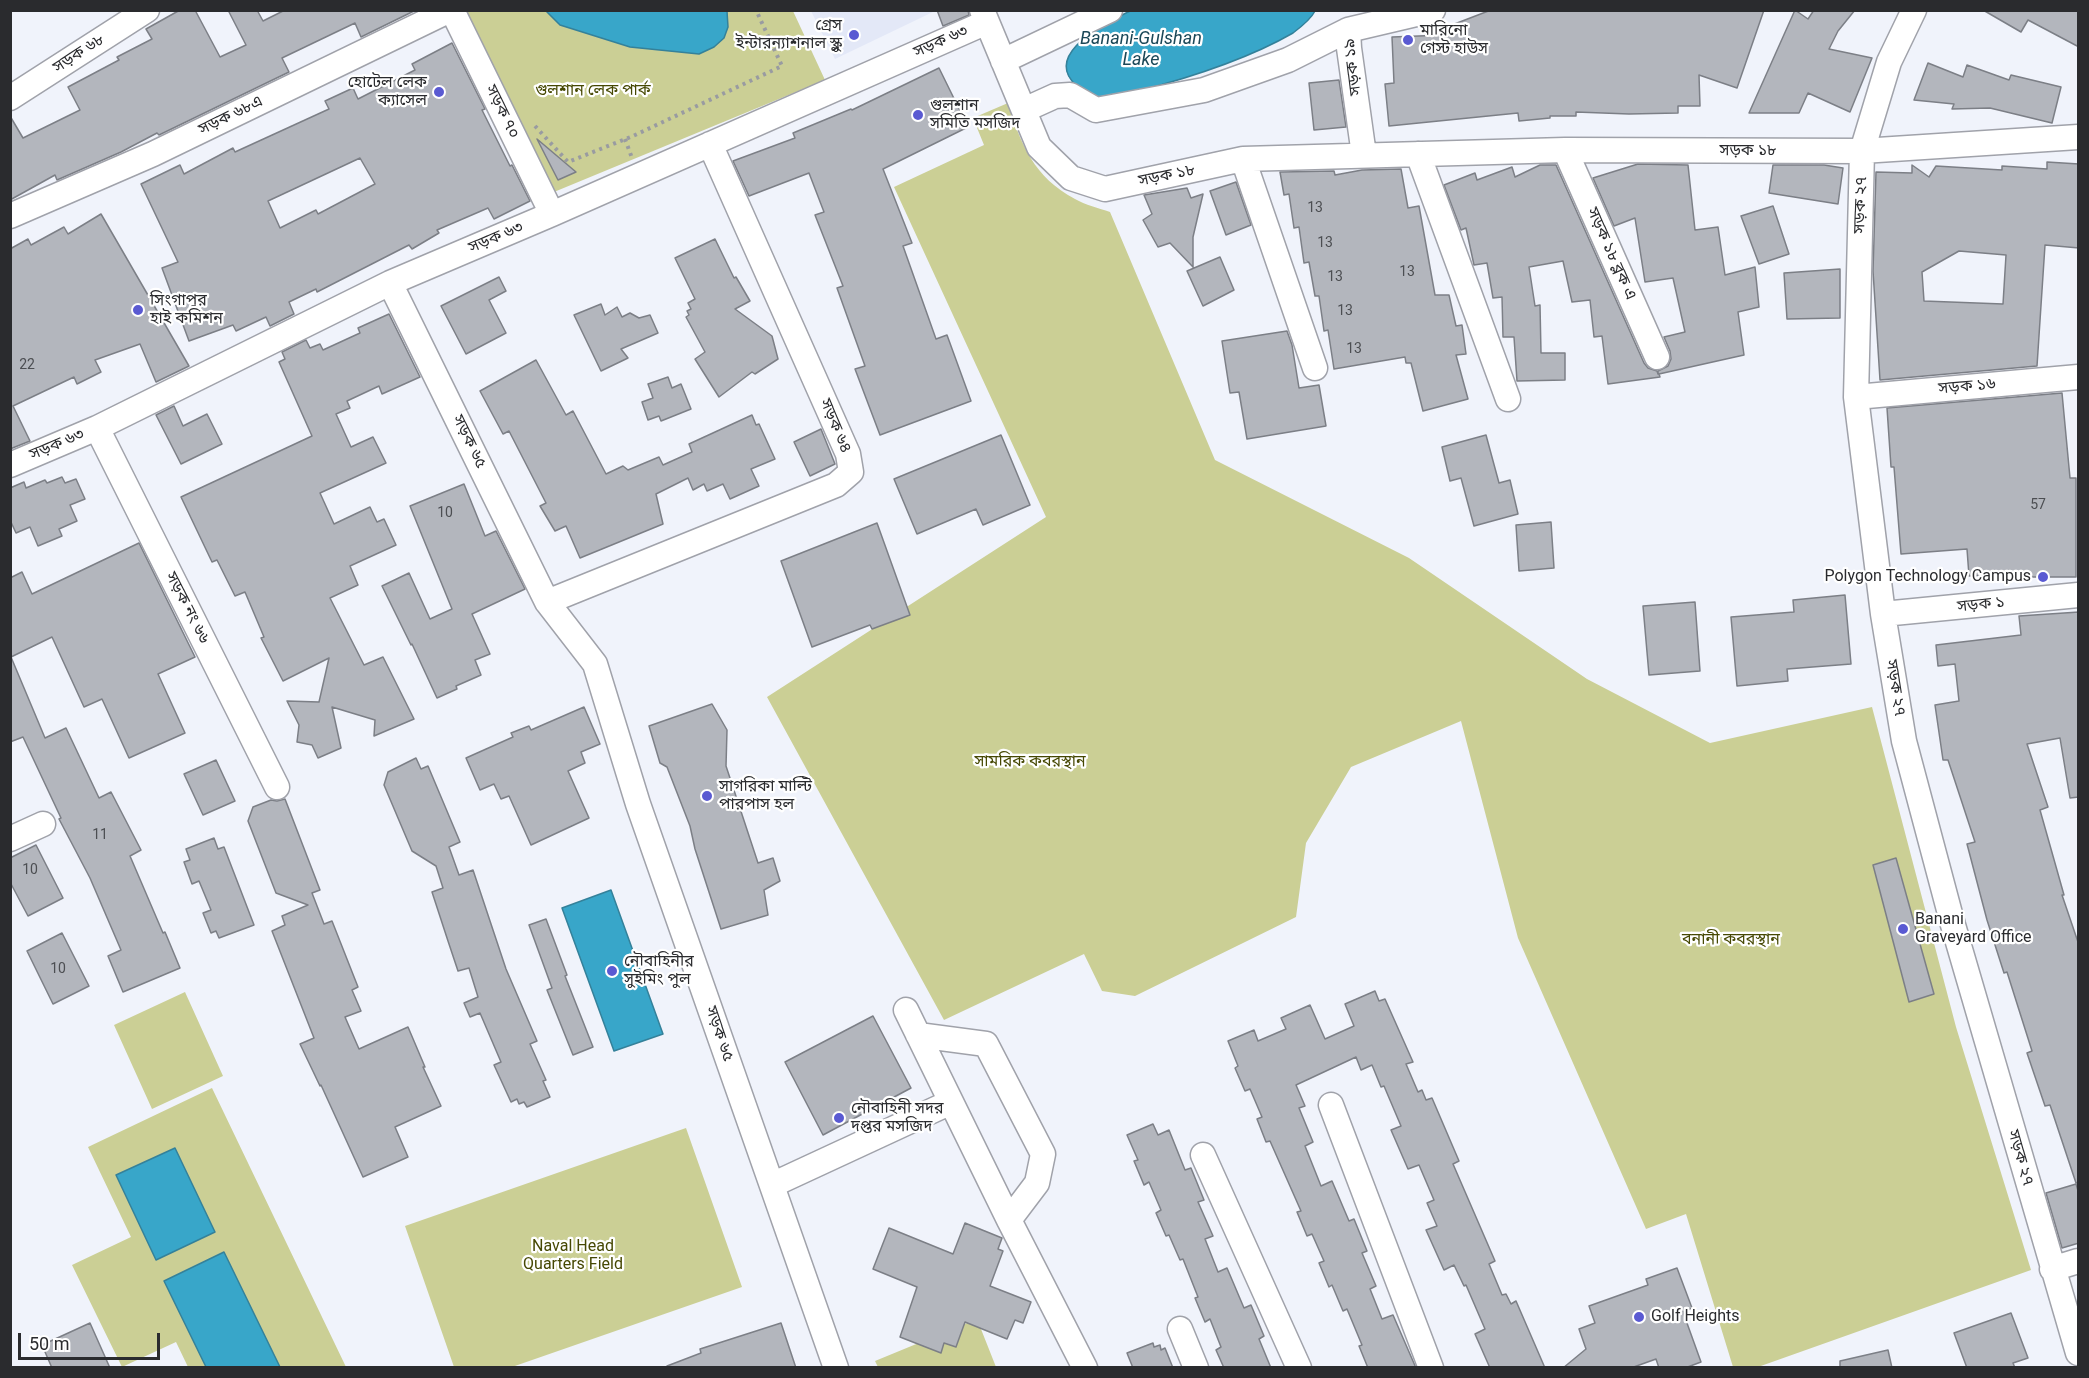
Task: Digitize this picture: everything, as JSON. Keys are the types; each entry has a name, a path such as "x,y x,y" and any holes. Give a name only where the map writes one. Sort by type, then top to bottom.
{"street":[{"name":"সড়ক ৬৮","path":"10,98 147,10"},
{"name":"সড়ক ৭০","path":"451,10 552,214"},
{"name":"সড়ক ৬৮এ","path":"10,216 153,154 451,10"},
{"path":"1000,53 1110,10"},
{"name":"সড়ক ১৯","path":"1364,155 1348,30 1433,10"},
{"name":"সড়ক ২৭","path":"1914,10 1889,63 1862,151 1856,397 1883,614 1904,741 1953,925 2052,1269 2079,1353"},
{"name":"সড়ক ৬৩","path":"10,465 97,428 390,283 710,144 984,16"},
{"name":"সড়ক ১৮","path":"984,16 1039,147 1071,178 1105,189 1243,159 1565,150 1862,151 2076,133"},
{"path":"1024,110 1055,96 1070,95 1095,110 1204,90 1287,60 1348,30"},
{"name":"সড়ক ৬৪","path":"547,602 836,485 851,472 848,454 710,144"},
{"name":"সড়ক ১৮ ব্লক এ","path":"1565,150 1656,357"},
{"path":"1418,154 1508,399"},
{"path":"1243,159 1315,368"},
{"name":"সড়ক ৬৫","path":"390,283 547,602 595,664 638,804 836,1368"},
{"name":"সড়ক ১৬","path":"1856,397 2079,377"},
{"name":"সড়ক নং ৬৬","path":"97,428 277,787"},
{"name":"সড়ক ১","path":"1883,614 2079,595"},
{"path":"10,839 43,824"},
{"path":"906,1010 1085,1368"},
{"path":"918,1035 986,1044 1043,1154 1037,1183 1009,1220"},
{"path":"772,1185 951,1102"},
{"path":"1330,1105 1431,1368"},
{"path":"1203,1155 1299,1368"},
{"path":"2052,1269 2079,1261"},
{"path":"1180,1329 1196,1368"}],"path":[{"path":"532,120 537,130 568,162 633,136 782,66 756,10"}],"shaded area":[{"name":"গ্রেস ইন্টারন্যাশনাল স্কুল","path":"811,11 935,11 835,59"}],"green space":[{"name":"গুলশান লেক পার্ক","path":"464,11 793,11 825,80 554,192"},
{"name":"বনানী কবরস্থান","path":"1008,103 1024,146 1049,181 1079,201 1110,212 1215,460 1409,558 1587,679 1710,743 1872,707 1956,1027 2031,1270 1758,1367 1733,1367 1686,1214 1646,1229 1518,938 1461,721 1351,767 1306,843 1296,917 1135,996 1102,991 1084,954 944,1020 767,697 1046,517 894,187 984,145 973,118"},
{"path":"185,992 223,1076 152,1109 114,1025"},
{"path":"212,1088 346,1367 188,1367 176,1342 122,1367 72,1265 131,1237 88,1147"},
{"name":"Naval Head Quarters Field","path":"686,1128 742,1287 512,1367 454,1367 405,1226"},
{"path":"977,1319 996,1367 878,1367 875,1361"}],"water":[{"path":"546,11 727,11 728,27 724,38 714,47 699,54 630,47 560,25"},
{"name":"Banani-Gulshan Lake","path":"1130,11 1315,11 1293,33 1216,67 1115,97 1099,97 1086,92 1072,81 1066,70 1068,59 1074,48 1084,38"},
{"name":"নৌবাহিনীর সুইমিং পুল","path":"611,890 663,1034 614,1051 562,908"},
{"path":"175,1148 215,1232 156,1260 116,1175"},
{"path":"224,1252 280,1367 206,1367 164,1281"}],"building":[{"path":"180,10 195,10 220,57 246,45 228,10 257,10 263,21 285,10 416,10 361,37 355,23 282,58 289,72 121,152 57,180 55,175 10,200 10,116 23,138 80,110 68,87 119,60 117,57 152,39 146,29"},
{"path":"937,10 968,10 969,15 943,26"},
{"path":"1491,10 1764,10 1737,88 1699,75 1700,106 1678,106 1678,113 1576,112 1576,116 1550,116 1550,118 1519,121 1518,113 1389,126 1385,84 1394,83 1392,37 1445,35 1444,28"},
{"path":"1795,10 1808,19 1814,10 1855,10 1838,31 1829,49 1872,58 1850,112 1808,93 1799,113 1749,113"},
{"path":"1983,10 2079,10 2079,47 2028,20 2021,32"},
{"path":"452,43 485,109 482,110 530,201 494,219 488,208 437,230 439,233 412,249 409,245 317,292 316,289 289,302 294,314 270,326 266,317 236,331 233,325 189,341 162,268 178,262 141,184 180,165 184,174 233,148 235,152 329,109 325,101 353,88 358,99 415,70 412,64","holes":["360,158 375,184 318,214 316,210 280,228 268,201"]},
{"path":"1928,63 1963,77 1967,65 2009,80 2011,75 2061,87 2052,123 1990,108 1952,109 1954,104 1914,100"},
{"path":"939,68 968,127 883,169 912,243 903,246 936,339 947,335 971,401 880,435 855,369 865,366 837,288 843,286 815,215 824,212 809,173 749,196 733,161 795,138 793,133 852,110"},
{"path":"1339,80 1346,127 1314,130 1309,83"},
{"path":"537,139 576,172 558,180"},
{"path":"2047,162 2079,164 2079,248 2045,245 2037,366 1880,380 1873,271 1876,172 1912,173 1912,165 1929,177 1936,166 2002,170 2002,166 2047,169","holes":["1959,251 2006,255 2003,304 1924,301 1922,272"]},
{"path":"1638,164 1688,165 1695,230 1718,227 1725,275 1755,267 1759,307 1738,312 1744,355 1659,374 1660,377 1608,384 1602,336 1594,337 1590,300 1572,302 1563,261 1529,267 1535,306 1540,305 1541,353 1565,353 1565,380 1517,381 1514,337 1503,337 1502,297 1493,298 1487,263 1474,265 1466,228 1461,230 1444,185 1475,173 1477,180 1512,167 1515,177 1540,165 1556,165 1644,363 1658,374 1658,371 1668,366 1671,359 1664,337 1685,332 1673,278 1645,282 1635,218 1614,226 1593,178"},
{"path":"1773,165 1824,165 1843,168 1838,204 1769,193"},
{"path":"1401,169 1408,208 1419,206 1435,295 1449,295 1456,326 1462,325 1466,354 1456,355 1468,399 1423,411 1411,363 1406,363 1405,357 1334,369 1328,330 1324,331 1319,296 1315,296 1309,262 1304,263 1299,227 1294,228 1289,194 1284,195 1280,172 1334,171 1335,175 1362,170"},
{"path":"1236,182 1251,225 1226,235 1210,191"},
{"path":"1187,188 1191,198 1203,194 1193,237 1193,267 1170,243 1158,247 1143,220 1152,214 1144,195"},
{"path":"1773,206 1789,254 1759,264 1741,216"},
{"path":"101,214 189,366 156,382 140,344 95,360 101,372 77,384 74,377 13,406 30,441 10,449 10,249 28,239 31,245 64,227 68,234"},
{"path":"715,239 734,278 736,277 750,301 735,309 772,336 778,359 755,374 752,372 719,397 695,359 705,352 686,317 689,315 687,311 691,309 688,303 695,299 675,258"},
{"path":"1220,257 1234,290 1203,306 1187,271"},
{"path":"1840,269 1840,318 1787,319 1784,273"},
{"path":"499,277 506,291 489,300 506,333 466,354 441,306"},
{"path":"601,304 605,315 617,307 622,317 630,313 639,318 650,315 658,333 621,349 628,358 601,371 574,315"},
{"path":"389,314 420,377 382,394 379,386 347,401 350,408 336,414 351,447 373,437 386,463 320,493 334,524 370,507 377,522 384,519 396,545 350,566 358,585 330,598 364,665 383,657 414,719 374,736 375,720 332,707 341,748 318,758 312,745 297,742 299,725 287,701 319,702 329,658 283,681 261,638 264,637 245,592 235,596 217,560 212,562 181,497 312,436 279,362 285,359 282,352 306,340 310,348 320,344 323,350 360,333 358,328"},
{"path":"1287,331 1292,345 1299,388 1319,385 1326,426 1247,439 1239,392 1230,393 1222,341"},
{"path":"536,360 566,415 573,411 606,474 623,466 628,470 659,457 663,465 692,452 689,444 752,415 756,425 759,424 775,459 751,469 759,486 730,499 723,484 707,491 704,484 693,490 688,478 656,494 663,524 580,558 566,526 555,531 540,506 546,503 509,431 503,434 480,391"},
{"path":"668,377 672,388 681,384 691,409 661,421 659,416 648,420 642,402 653,398 648,384"},
{"path":"2062,393 2070,478 2076,478 2076,577 2022,577 2022,573 1969,576 1967,549 1901,554 1887,408"},
{"path":"174,406 183,426 207,414 222,444 181,464 156,415"},
{"path":"821,429 835,464 810,476 794,442"},
{"path":"1001,435 1030,505 983,525 976,509 917,534 894,479"},
{"path":"1486,435 1499,483 1510,480 1518,514 1474,526 1461,478 1450,481 1442,447"},
{"path":"62,477 65,483 76,479 85,499 70,505 77,521 59,529 62,536 38,546 30,527 16,533 10,520 10,488 24,482 26,488 45,480 47,483"},
{"path":"464,484 485,536 496,531 525,589 472,614 490,654 475,660 481,675 456,686 457,689 437,698 382,586 409,573 430,619 452,609 410,506"},
{"path":"1551,522 1554,568 1519,571 1516,525"},
{"path":"877,523 910,615 872,629 870,625 812,647 781,561"},
{"path":"139,543 195,657 158,674 185,733 129,758 102,699 84,707 52,637 11,657 45,738 66,728 99,798 111,792 141,850 130,856 180,968 123,992 108,956 121,950 90,878 59,819 61,818 23,737 10,742 10,578 22,572 32,594"},
{"path":"1845,595 1851,664 1787,669 1788,681 1737,686 1731,617 1794,612 1793,600"},
{"path":"1695,602 1700,671 1649,675 1643,606"},
{"path":"2079,612 2079,797 2070,798 2060,738 2027,744 2048,807 2040,810 2064,895 2062,895 2079,945 2079,1182 2076,1183 2050,1105 2045,1106 2027,1053 2032,1051 2007,972 2004,973 1987,920 1967,844 1975,842 1948,760 1943,760 1935,705 1959,701 1955,664 1938,666 1936,645 2021,635 2019,616"},
{"name":"সাগরিকা মাল্টি পারপাস হল","path":"712,704 727,730 726,766 758,863 773,858 780,881 764,890 768,915 721,929 695,849 690,826 667,767 660,763 649,726"},
{"path":"584,707 600,744 581,752 585,763 568,771 589,818 531,845 509,796 501,799 494,784 480,790 466,758 513,737 511,733 529,726 531,730"},
{"path":"416,758 421,769 428,766 460,842 449,847 459,875 473,870 506,969 537,1041 530,1044 546,1080 543,1081 550,1097 527,1107 524,1102 519,1104 517,1099 511,1102 494,1065 501,1062 480,1013 470,1017 464,1003 478,997 469,968 458,971 432,892 443,888 436,866 412,851 384,785 388,772"},
{"path":"216,760 235,801 203,815 184,774"},
{"path":"285,799 320,890 312,893 324,924 332,921 358,987 352,990 361,1011 345,1017 359,1049 408,1027 441,1106 395,1127 408,1157 363,1177 300,1044 314,1038 272,931 285,925 282,916 308,905 276,893 248,821 253,807 271,800"},
{"path":"214,838 218,849 224,847 254,925 219,938 216,931 211,933 203,913 211,910 199,881 192,884 184,862 190,860 186,849"},
{"path":"36,845 63,898 28,916 10,882 10,858"},
{"name":"Banani Graveyard Office","path":"1896,858 1934,994 1909,1002 1873,865"},
{"path":"546,919 567,975 565,976 593,1047 573,1055 547,990 552,988 529,925"},
{"path":"62,933 89,986 53,1004 27,951"},
{"path":"1375,991 1379,1001 1385,999 1413,1062 1406,1064 1418,1092 1422,1090 1426,1100 1432,1098 1459,1161 1453,1164 1495,1261 1489,1264 1502,1295 1506,1294 1511,1304 1516,1301 1545,1368 1490,1368 1475,1334 1485,1329 1466,1285 1464,1286 1454,1265 1444,1270 1426,1230 1437,1226 1427,1203 1434,1200 1419,1165 1408,1169 1391,1130 1401,1126 1384,1086 1381,1087 1372,1065 1361,1070 1356,1057 1296,1085 1305,1106 1299,1108 1313,1142 1305,1146 1321,1186 1332,1181 1349,1221 1354,1219 1367,1251 1362,1253 1376,1286 1370,1289 1382,1319 1393,1315 1416,1368 1368,1368 1359,1346 1362,1345 1347,1309 1343,1311 1332,1285 1329,1287 1319,1263 1324,1261 1312,1234 1307,1236 1297,1212 1301,1211 1270,1141 1266,1142 1257,1119 1262,1117 1250,1089 1245,1091 1235,1068 1238,1066 1228,1041 1254,1030 1258,1041 1286,1029 1281,1018 1310,1005 1325,1039 1354,1026 1345,1004"},
{"path":"873,1016 911,1088 823,1135 785,1062"},
{"path":"1153,1124 1158,1135 1169,1130 1185,1170 1191,1168 1204,1200 1198,1202 1213,1236 1205,1239 1218,1272 1227,1268 1244,1308 1251,1305 1264,1336 1259,1339 1271,1368 1224,1368 1216,1350 1221,1347 1210,1319 1205,1322 1183,1259 1180,1260 1169,1235 1166,1236 1156,1213 1161,1210 1149,1182 1144,1185 1134,1161 1138,1160 1127,1135"},
{"path":"2076,1184 2079,1194 2079,1243 2062,1248 2046,1193"},
{"path":"965,1223 1002,1238 998,1249 1003,1251 990,1286 1031,1302 1023,1323 1015,1320 1007,1339 965,1322 956,1347 944,1343 941,1353 900,1337 917,1287 873,1269 889,1228 953,1254"},
{"name":"Golf Heights","path":"1677,1268 1692,1308 1683,1312 1701,1362 1685,1368 1659,1368 1656,1359 1631,1368 1563,1368 1586,1349 1579,1329 1595,1323 1589,1306 1648,1285 1646,1279"},
{"path":"2011,1313 2028,1358 2013,1363 2015,1368 1967,1368 1954,1333"},
{"path":"90,1323 110,1368 52,1368 42,1345"},
{"path":"781,1323 796,1368 668,1368 667,1366 701,1353 700,1349"},
{"path":"1153,1343 1154,1347 1160,1345 1161,1350 1165,1348 1173,1368 1133,1368 1127,1353"},
{"path":"1888,1350 1892,1368 1840,1368 1840,1361"}],"place":[{"name":"গ্রেস ইন্টারন্যাশনাল স্কুল","path":"854,35"},
{"name":"মারিনো গেস্ট হাউস","path":"1408,40"},
{"name":"হোটেল লেক ক্যাসেল","path":"439,92"},
{"name":"গুলশান সমিতি মসজিদ","path":"918,115"},
{"name":"সিংগাপুর হাই কমিশন","path":"138,310"},
{"name":"Polygon Technology Campus","path":"2043,577"},
{"name":"সাগরিকা মাল্টি পারপাস হল","path":"707,796"},
{"name":"Banani Graveyard Office","path":"1903,929"},
{"name":"নৌবাহিনীর সুইমিং পুল","path":"612,971"},
{"name":"নৌবাহিনী সদর দপ্তর মসজিদ","path":"839,1118"},
{"name":"Golf Heights","path":"1639,1317"}],"park label":[{"name":"সামরিক কবরস্থান","path":"1030,762"}]}
